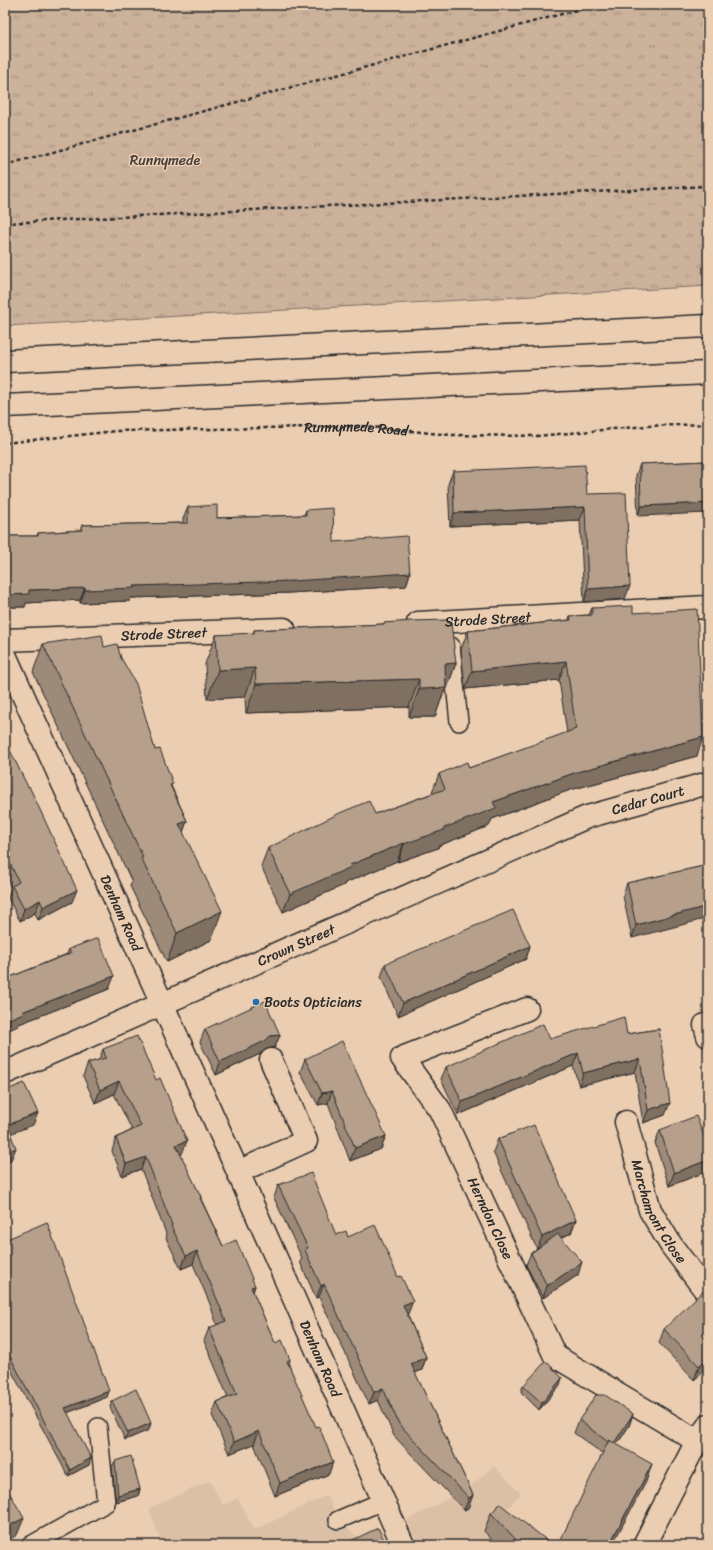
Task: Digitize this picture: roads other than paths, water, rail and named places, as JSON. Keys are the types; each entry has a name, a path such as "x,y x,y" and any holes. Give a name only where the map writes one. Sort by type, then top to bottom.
{"street":[{"path":"5,361 708,326"},
{"path":"5,406 708,373"},
{"name":"Strode Street","path":"401,624 707,607"},
{"name":"Strode Street","path":"5,640 306,628"},
{"name":"Denham Road","path":"5,655 238,1172 403,1545"},
{"name":"Cedar Court","path":"587,817 708,783"},
{"name":"Crown Street","path":"5,1073 587,817"},
{"name":"Herndon Close","path":"526,1009 402,1058 440,1110 555,1356 703,1434"},
{"path":"708,1024 705,1025 708,1036"},
{"path":"238,1172 306,1141 271,1060"},
{"name":"Marchamont Close","path":"626,1122 650,1210 671,1245 708,1294"},
{"path":"644,1545 703,1434"}],"lane":[{"path":"448,622 459,722"},
{"path":"31,1545 88,1520 106,1503 98,1427"},
{"path":"338,1520 383,1501"}],"place":[{"name":"Boots Opticians","path":"256,1002"}],"park label":[{"name":"Runnymede","path":"165,160"}]}
